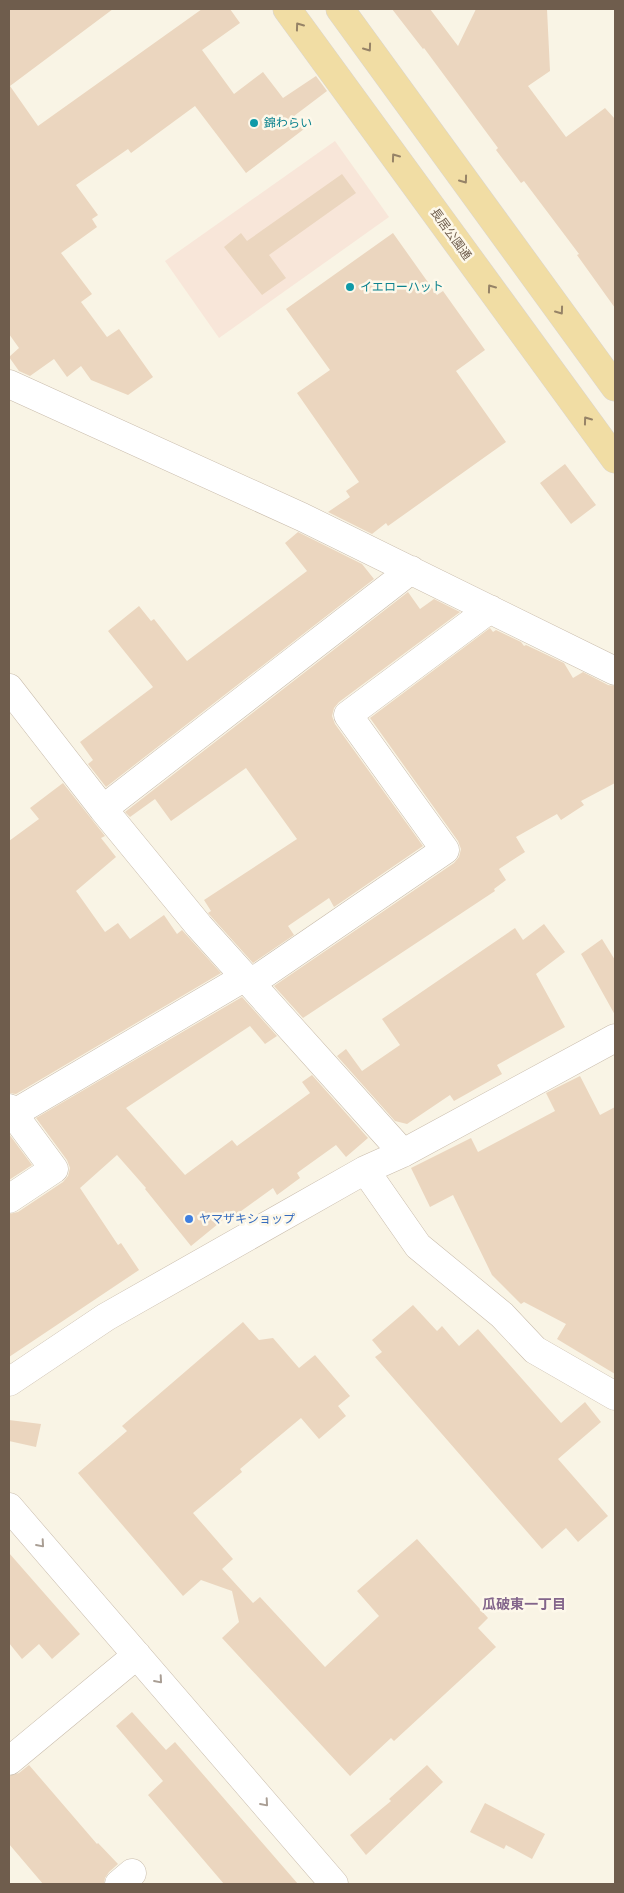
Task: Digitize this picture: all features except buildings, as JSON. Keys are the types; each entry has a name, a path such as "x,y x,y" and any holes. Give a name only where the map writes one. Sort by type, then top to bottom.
{"main road":[{"name":"長居公園通","path":"287,9 615,459"},
{"path":"340,9 615,388"}],"street":[{"path":"9,384 302,517 615,670"},
{"path":"103,808 411,570"},
{"path":"9,1199 54,1169 11,1111 248,980 445,850 348,715 490,609"},
{"path":"9,688 199,926 403,1153"},
{"path":"9,1382 106,1317 365,1170 403,1153 615,1038"},
{"path":"365,1170 418,1246 502,1315 535,1350 615,1396"},
{"path":"9,1507 334,1884"},
{"path":"9,1761 137,1655"}],"shaded area":[{"path":"335,141 389,217 219,338 165,261"}],"place":[{"name":"錦わらい","path":"254,123"},
{"name":"イエローハット","path":"350,287"},
{"name":"ヤマザキショップ","path":"189,1219"}],"district":[{"name":"瓜破東一丁目","path":"524,1604"}]}
